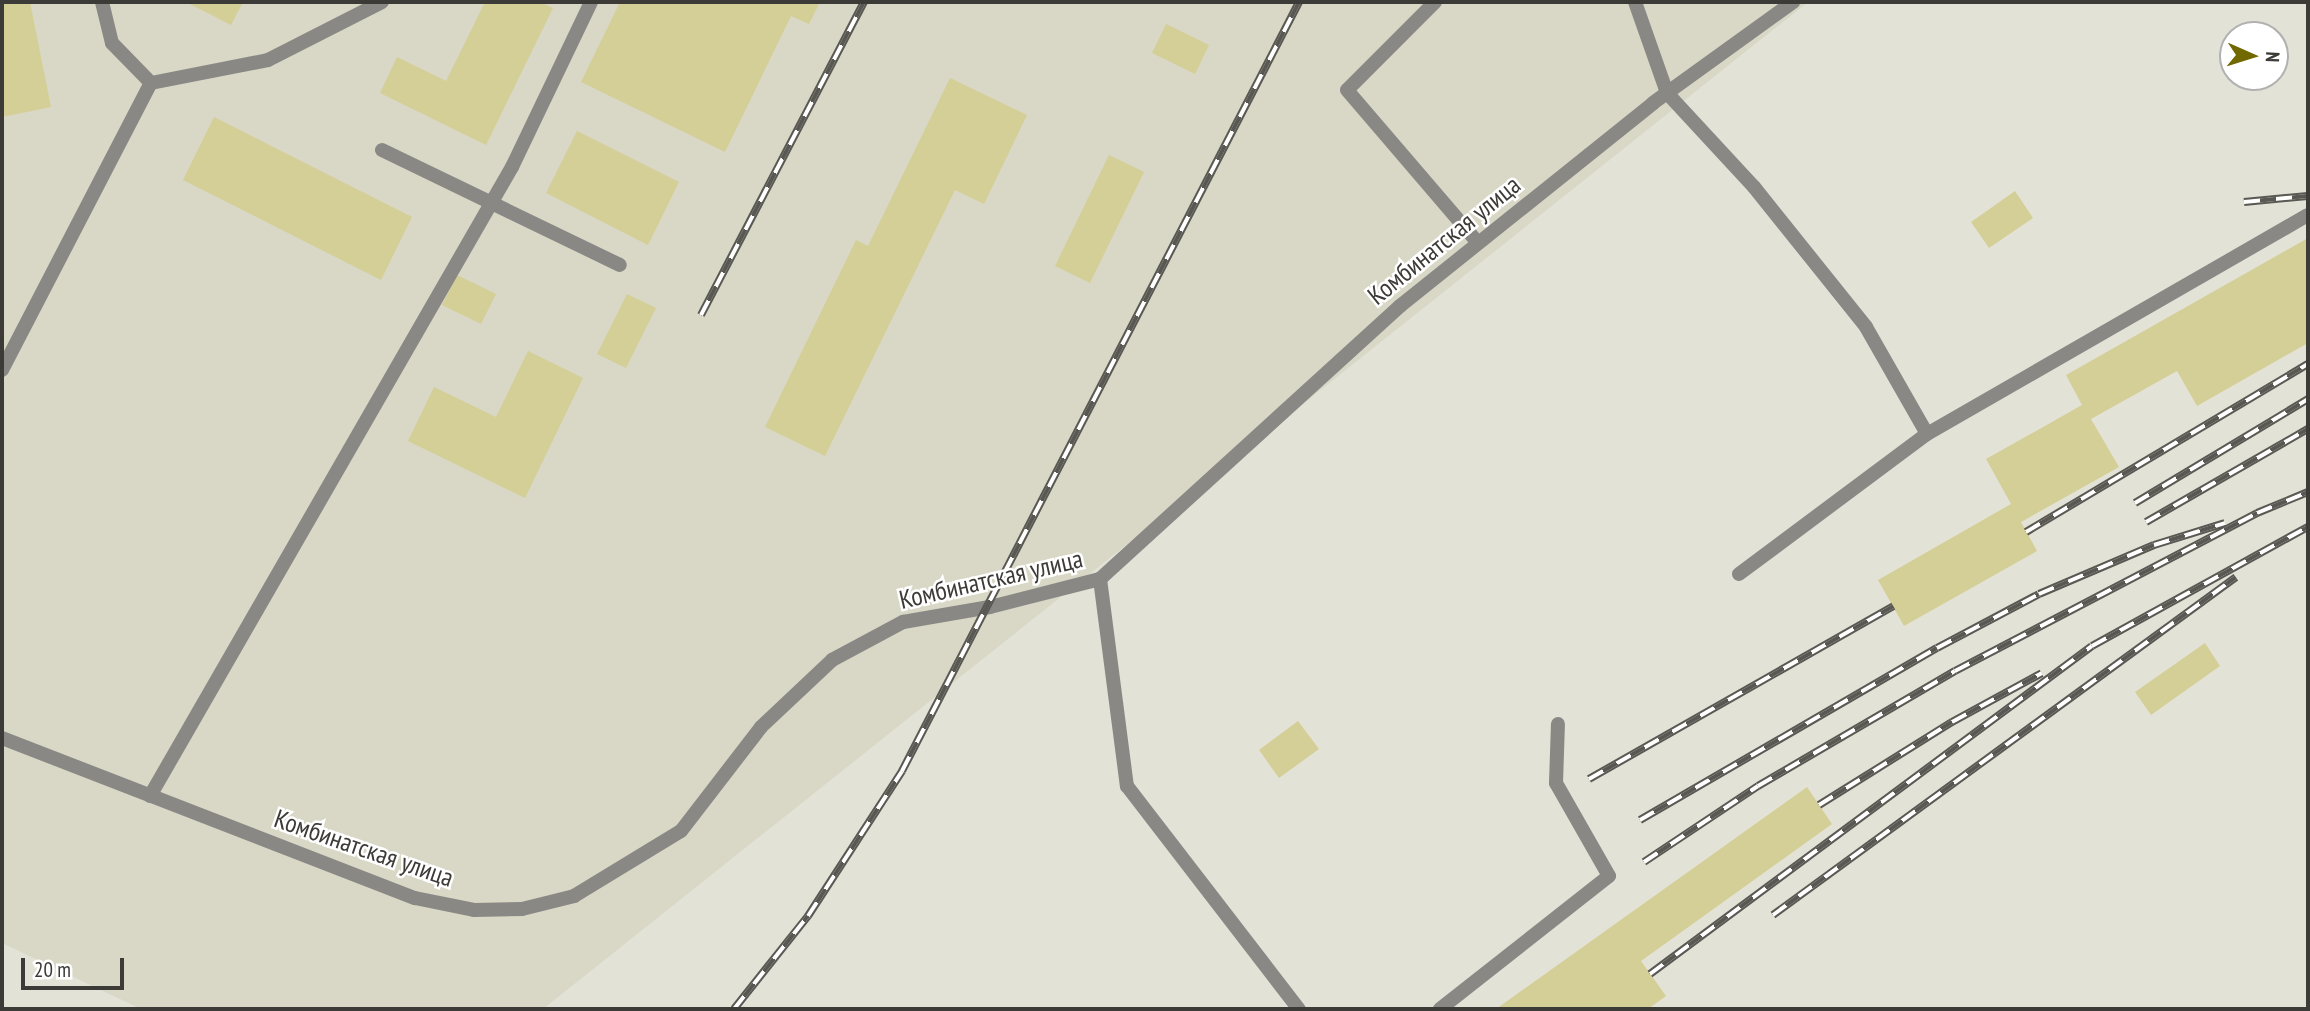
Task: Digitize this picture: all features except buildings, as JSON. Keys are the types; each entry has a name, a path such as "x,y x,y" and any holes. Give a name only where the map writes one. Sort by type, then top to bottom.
{"street":[{"path":"102,2 112,43 151,83"},
{"path":"151,83 268,60 382,2"},
{"path":"150,796 490,205 591,2"},
{"path":"1435,2 1347,90 1478,243"},
{"path":"1635,2 1667,93 1754,187 1866,327 1927,434"},
{"name":"Комбинатская улица","path":"2,738 415,898 474,910 522,909 573,896 681,831 761,727 832,660 903,622 990,607 1100,579 1400,306 1667,93 1793,2"},
{"path":"2,370 151,83"},
{"path":"382,150 490,205 620,265"},
{"path":"1739,574 1927,434 2308,215"},
{"path":"1100,579 1127,786 1300,1009"},
{"path":"1440,1009 1609,876 1556,783 1558,724"}],"shaded area":[{"path":"2,2 1808,2 543,1009 141,1009 2,943"}],"railway":[{"path":"701,315 864,2"},
{"path":"734,1009 808,916 902,771 1299,2"},
{"path":"2244,202 2308,196"},
{"path":"2026,532 2308,364"},
{"path":"2135,503 2308,399"},
{"path":"2146,522 2308,429"},
{"path":"1644,862 1758,786 1955,671 2257,513 2308,492"},
{"path":"1640,820 1937,648 2039,594 2154,545 2225,523"},
{"path":"1650,974 2092,646 2308,527"},
{"path":"1773,915 2236,577"},
{"path":"1589,779 1893,606"},
{"path":"1819,805 1952,722 2042,673"}]}
